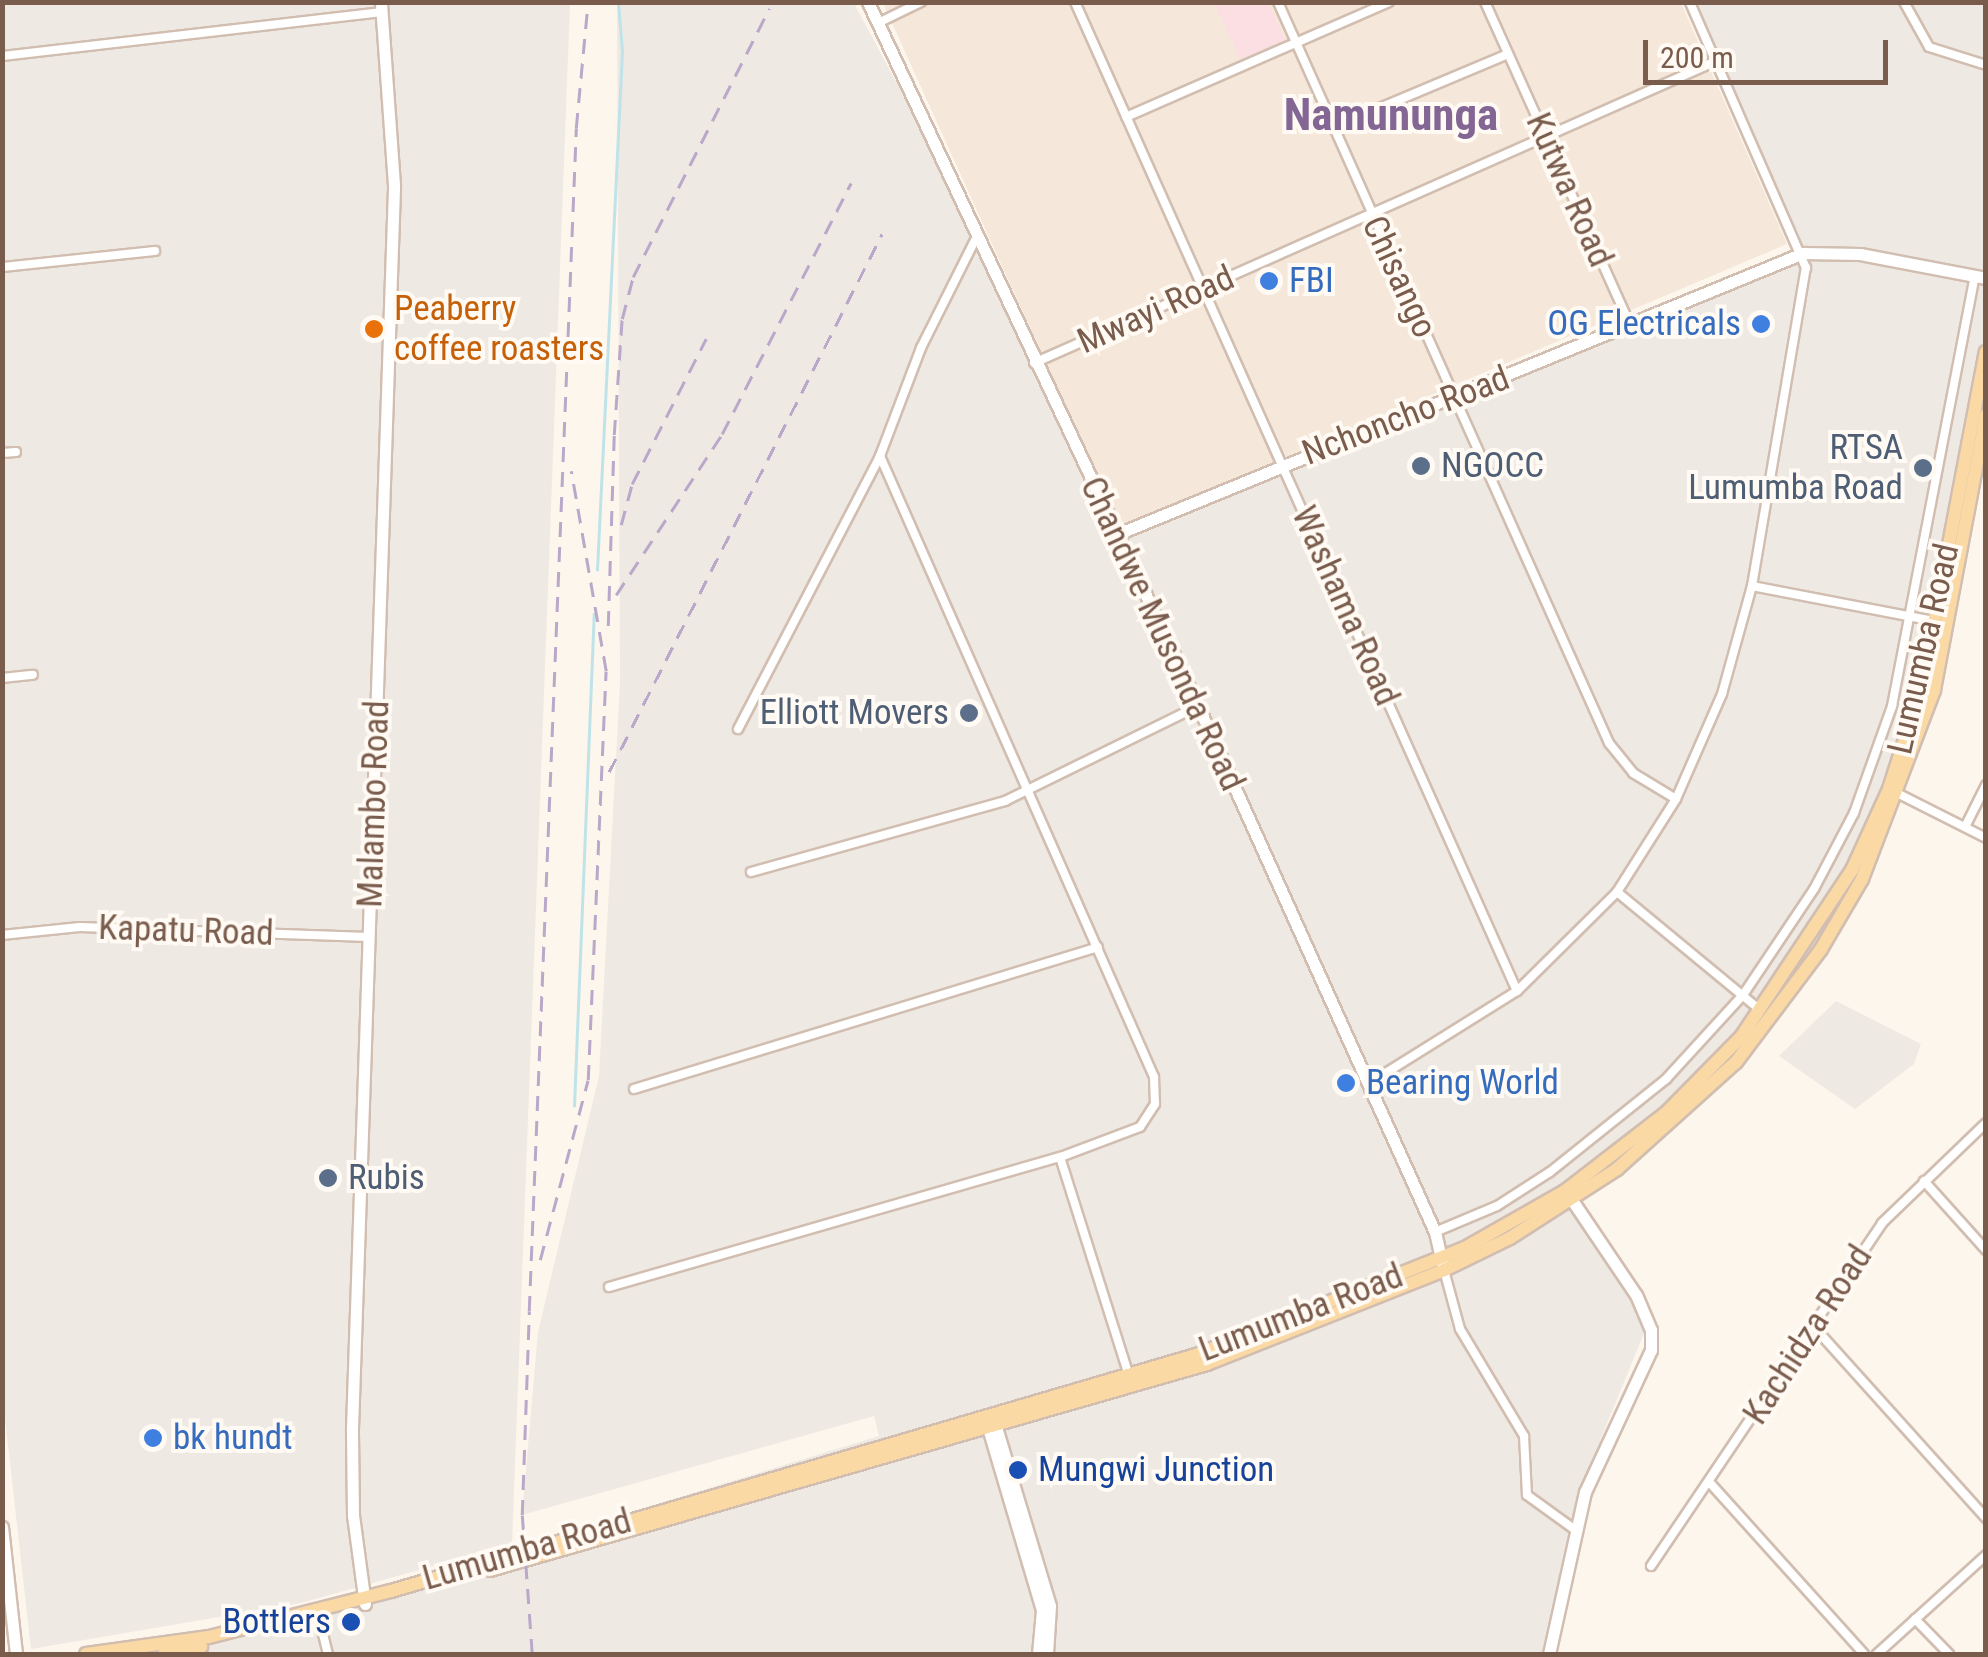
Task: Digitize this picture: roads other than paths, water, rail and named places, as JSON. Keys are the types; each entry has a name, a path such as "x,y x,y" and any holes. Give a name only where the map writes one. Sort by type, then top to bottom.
{"main road":[{"name":"Lumumba Road","path":"1569,1196 1666,1112 1762,1010 1836,900 1894,792 1935,622 1986,352"},
{"name":"Lumumba Road","path":"164,1654 1207,1364 1442,1265 1569,1196 1651,1142 1751,1044 1821,950 1894,792 1934,690 1986,415"},
{"name":"Lumumba Road","path":"990,1422 1442,1265"},
{"name":"Lumumba Road","path":"86,1654 177,1644 318,1614"}],"street":[{"name":"Chandwe Musonda Road","path":"868,2 975,240 1198,706 1435,1232 1442,1265"},
{"path":"878,22 921,2"},
{"name":"Washama Road","path":"1075,2 1517,991"},
{"name":"Chisango","path":"1278,2 1370,215 1610,742 1634,773 1676,799"},
{"path":"1126,117 1389,2"},
{"name":"Kutwa Road","path":"1485,2 1629,323"},
{"path":"1368,1084 1517,991 1617,892 1676,799 1709,733 1752,586 1806,285 1803,253 1690,2"},
{"path":"1904,2 1929,47 1986,65"},
{"path":"2,56 381,7"},
{"name":"Malambo Road","path":"365,1601 352,1446 394,224 381,7"},
{"path":"1332,128 1508,54"},
{"name":"Mwayi Road","path":"1034,363 1716,61"},
{"path":"738,729 880,456 921,348 975,240"},
{"path":"2,267 155,251"},
{"name":"Nchoncho Road","path":"1115,535 1280,463 1457,400 1629,323 1803,253 1860,254 1980,277"},
{"path":"1435,1232 1496,1206 1550,1172 1666,1079 1743,995 1814,889 1854,813 1892,706 1914,617 1980,277"},
{"path":"2,454 16,452"},
{"path":"609,1287 1128,1134 1155,1104 1154,1077 1029,785 880,456"},
{"path":"1752,586 1935,622"},
{"path":"2,678 33,675"},
{"path":"751,872 1005,801 1029,785 1198,706"},
{"path":"1965,827 1986,786"},
{"path":"1894,792 1986,838"},
{"path":"1617,892 1762,1010"},
{"name":"Kapatu Road","path":"2,934 80,927 369,936"},
{"path":"634,1089 1098,946"},
{"name":"Kachidza Road","path":"1652,1566 1711,1484 1882,1224 1986,1123"},
{"path":"1060,1156 1129,1376"},
{"path":"1549,1654 1574,1529 1604,1445 1648,1364 1652,1330 1636,1295 1550,1172"},
{"path":"1924,1181 1986,1250"},
{"path":"1442,1265 1460,1330 1524,1436 1526,1495 1574,1529"},
{"path":"1814,1328 1986,1518"},
{"path":"990,1422 1042,1610 1038,1654"},
{"path":"990,1422 1050,1606 1046,1654"},
{"path":"1711,1484 1864,1654"},
{"path":"2,1526 16,1654"},
{"path":"1877,1654 1986,1555"},
{"path":"318,1614 328,1654"},
{"path":"1916,1619 1949,1654"}],"waterway":[{"path":"597,570 622,52 618,2"},
{"path":"574,1106 594,614"}],"railway":[{"path":"532,1654 522,1515 576,128 588,2"},
{"path":"608,626 622,319 633,277 769,9"},
{"path":"616,595 722,434 851,183"},
{"path":"609,772 882,234"},
{"path":"621,525 632,484 706,339"},
{"path":"540,1260 588,1080 606,671 571,471"}],"place":[{"name":"FBI","path":"1269,281"},
{"name":"OG Electricals","path":"1761,324"},
{"name":"Peaberry coffee roasters","path":"374,329"},
{"name":"NGOCC","path":"1421,466"},
{"name":"RTSA Lumumba Road","path":"1923,468"},
{"name":"Elliott Movers","path":"969,713"},
{"name":"Bearing World","path":"1346,1083"},
{"name":"Rubis","path":"328,1178"},
{"name":"bk hundt","path":"153,1438"},
{"name":"Mungwi Junction","path":"1018,1470"},
{"name":"Bottlers","path":"351,1622"}],"district":[{"name":"Namununga","path":"1391,115"}]}
